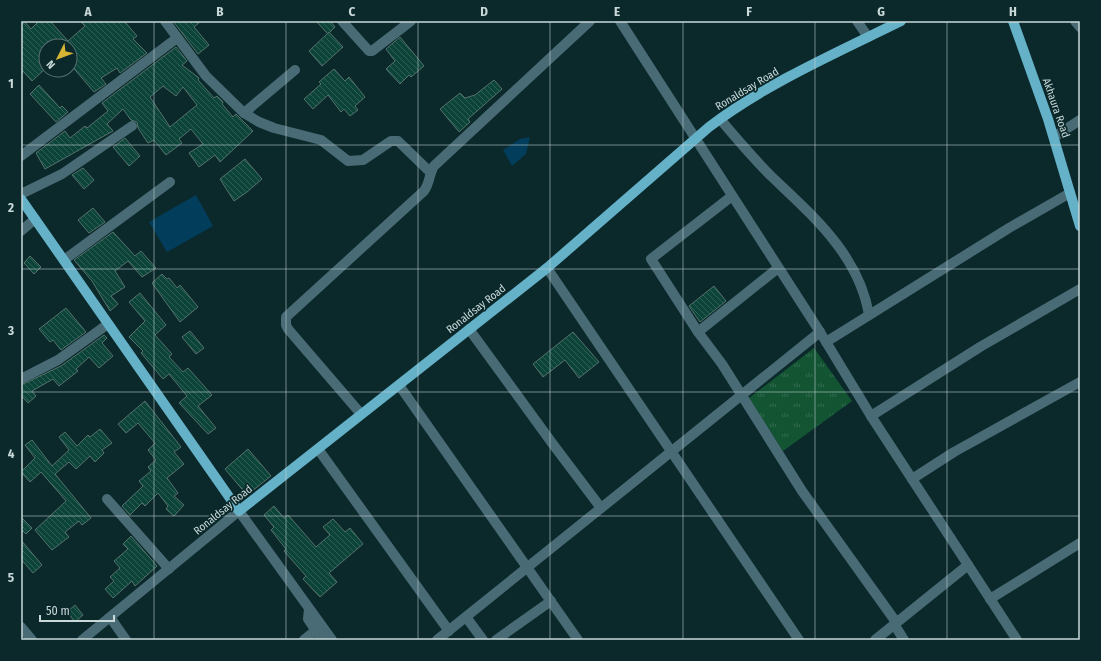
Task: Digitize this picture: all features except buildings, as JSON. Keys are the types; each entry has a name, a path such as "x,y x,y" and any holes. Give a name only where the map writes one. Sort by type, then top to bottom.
{"main road":[{"name":"Ronaldsay Road","path":"240,512 361,414 547,268 720,119 736,107 781,82 901,21"},
{"name":"Akhaura Road","path":"1013,21 1054,137 1080,226"},
{"path":"21,199 240,512"}],"street":[{"path":"165,21 206,76 244,113 259,122 274,128 321,140 348,161 364,160 391,141 398,141 430,172"},
{"path":"342,21 369,51 372,51 411,21"},
{"path":"361,414 288,329 286,325 286,317 424,192 430,181 430,172 434,166 590,21"},
{"path":"620,21 820,332 871,416 1017,640"},
{"path":"857,21 868,37"},
{"path":"1075,21 1080,27"},
{"path":"21,156 177,38"},
{"path":"244,113 295,70"},
{"path":"720,119 750,154 799,202 842,249 866,296 869,315"},
{"path":"1054,137 1080,120"},
{"path":"21,194 62,174 132,126"},
{"path":"64,260 170,182"},
{"path":"826,342 1070,193"},
{"path":"732,196 651,259 698,332 722,364 802,491 895,623 904,640"},
{"path":"21,231 36,219"},
{"path":"547,268 670,452 799,640"},
{"path":"698,332 778,268"},
{"path":"871,416 980,347 1077,290"},
{"path":"21,379 58,360 108,324"},
{"path":"469,329 601,508"},
{"path":"437,640 820,332"},
{"path":"912,479 961,449 1080,382"},
{"path":"399,385 578,640"},
{"path":"318,449 449,630"},
{"path":"107,499 169,569"},
{"path":"240,512 310,609 322,640"},
{"name":"Ronaldsay Road","path":"82,640 240,512"},
{"path":"990,599 1080,544"},
{"path":"875,640 968,565"},
{"path":"496,640 551,601"},
{"path":"110,617 126,640"},
{"path":"466,617 483,640"},
{"path":"21,627 32,640"},
{"path":"304,640 318,628"},
{"path":"318,628 332,640"}],"green space":[{"path":"814,348 852,401 783,451 749,398"}],"water":[{"path":"530,137 526,154 512,166 503,150 520,139"},
{"path":"196,195 213,226 167,252 149,222"}]}
